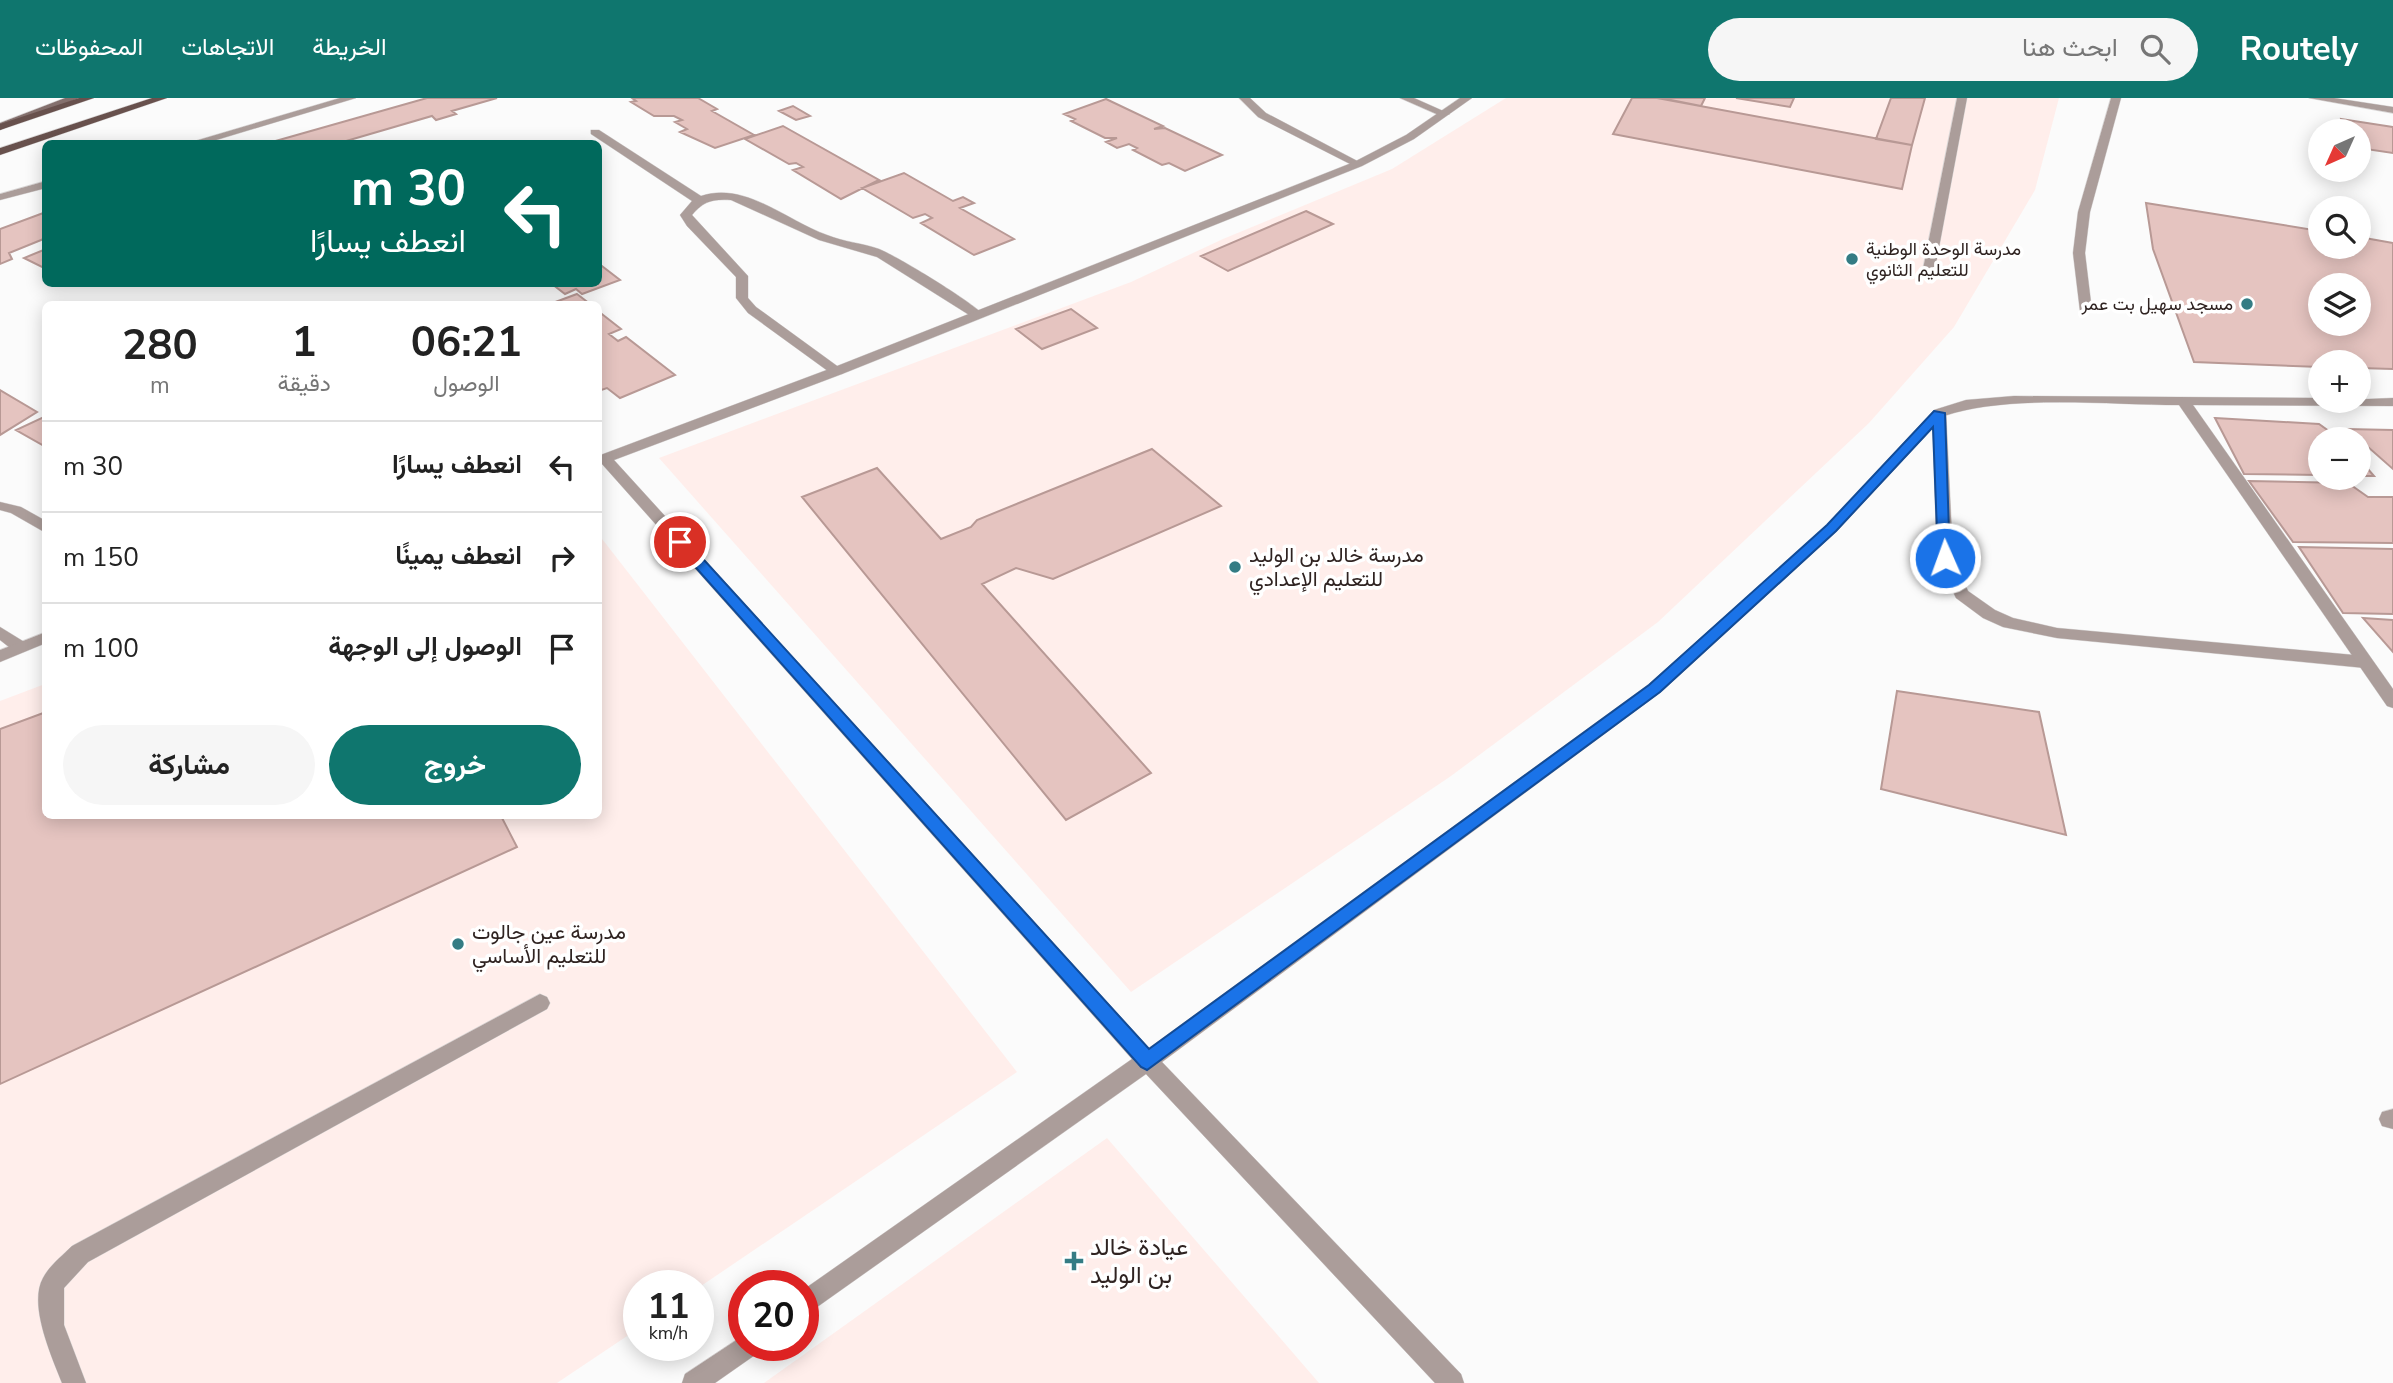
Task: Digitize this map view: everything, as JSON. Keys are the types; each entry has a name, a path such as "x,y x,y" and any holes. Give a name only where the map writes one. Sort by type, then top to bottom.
{"main road":[{"path":"0,127 74,98"},
{"path":"0,127 89,98"},
{"path":"0,152 162,98"}],"street":[{"path":"204,140 351,98"},
{"path":"1244,98 1262,115 1358,164"},
{"path":"1405,98 1445,114"},
{"path":"1452,1383 1147,1061 602,460 837,371 1358,164 1410,137 1467,98"},
{"path":"1929,269 1962,98"},
{"path":"2086,311 2080,253 2084,212 2116,98"},
{"path":"2314,98 2393,110"},
{"path":"595,131 699,200"},
{"path":"0,197 42,185"},
{"path":"837,371 752,310 742,298 742,276 686,215 699,200 734,195 824,239 864,246 978,315"},
{"path":"819,1294 1147,1061 1655,688 1832,528 1939,413 1965,404 2014,400 2393,402"},
{"path":"2183,401 2393,701"},
{"path":"1939,413 1945,558 1962,594 1989,614 2009,623 2057,633 2365,662"},
{"path":"0,506 16,510 42,526"},
{"path":"0,632 20,647"},
{"path":"0,656 42,639"},
{"path":"74,1383 51,1325 52,1284 80,1254 540,1003"},
{"path":"694,1383 728,1359"}],"shaded area":[{"name":"مدرسة خالد بن الوليد للتعليم الإعدادي","path":"1506,98 2059,98 2035,190 1954,327 1869,423 1658,622 1451,776 1131,992 659,458 1131,282 1223,239 1392,169"},
{"name":"مدرسة عين جالوت للتعليم الأساسي","path":"602,539 1017,1072 714,1277 714,1270 623,1270 623,1339 557,1383 0,1383 0,701 42,685 42,819 602,819"},
{"name":"عيادة خالد بن الوليد","path":"1107,1138 1319,1383 764,1383 795,1361 819,1361 819,1344"}],"building":[{"path":"427,98 497,98 452,111 456,114 436,120 432,116 350,140 279,140"},
{"path":"632,98 698,98 717,109 712,111 754,135 715,148 680,132 687,129 675,122 682,120 674,116 654,116 631,102 636,101"},
{"name":"مدرسة الوحدة الوطنية للتعليم الثانوي","path":"1632,98 1657,98 1912,145 1902,189 1613,134"},
{"path":"1661,98 1705,98 1701,106"},
{"path":"1736,98 1794,98 1790,107"},
{"path":"1891,98 1925,98 1912,145 1876,139"},
{"path":"1106,99 1163,126 1154,129 1165,128 1222,155 1185,171 1169,163 1162,165 1133,150 1137,148 1129,144 1117,148 1106,142 1117,138 1105,138 1071,121 1075,119 1064,114"},
{"path":"793,106 810,116 796,120 779,111"},
{"path":"2371,124 2393,127 2393,153 2371,150"},
{"path":"783,126 879,180 841,199 793,170 803,167 796,163 789,164 745,139"},
{"path":"904,173 953,201 963,197 974,203 960,208 1014,239 974,255 921,223 932,218 925,214 913,218 862,188"},
{"name":"مسجد سهيل بت عمر","path":"2146,203 2308,229 2308,259 2371,259 2371,239 2393,243 2393,369 2371,368 2371,350 2308,350 2308,367 2194,362 2153,249"},
{"path":"1306,211 1333,224 1228,271 1201,256"},
{"path":"42,213 42,240 9,253 12,259 0,264 0,229"},
{"path":"42,251 42,267 24,258"},
{"path":"602,266 620,280 602,287"},
{"path":"556,287 601,287 582,294 576,289 565,294"},
{"path":"577,294 586,301 558,301"},
{"path":"1071,309 1097,328 1042,349 1016,329"},
{"path":"602,314 621,329 609,334 618,341 626,337 675,375 620,398 607,388 602,390"},
{"path":"0,390 37,412 0,435"},
{"path":"42,418 42,445 16,430"},
{"path":"2215,418 2319,424 2323,427 2308,427 2308,475 2244,474"},
{"path":"2371,430 2393,430 2393,469 2371,450"},
{"name":"مدرسة خالد بن الوليد للتعليم الإعدادي","path":"1152,449 1221,506 1053,579 1016,568 982,584 1151,773 1066,820 802,497 877,468 941,539 971,527 977,520"},
{"path":"2249,481 2308,482 2308,490 2358,490 2368,497 2393,497 2393,543 2293,542"},
{"path":"2299,547 2393,549 2393,614 2343,613"},
{"path":"2363,618 2393,620 2393,652"},
{"path":"1897,691 2039,712 2066,835 1881,789"},
{"name":"مدرسة عين جالوت للتعليم الأساسي","path":"42,713 42,819 503,819 517,847 0,1084 0,729"}],"place":[{"name":"مدرسة الوحدة الوطنية للتعليم الثانوي","path":"1852,259"},
{"name":"مسجد سهيل بت عمر","path":"2247,304"},
{"name":"مدرسة خالد بن الوليد للتعليم الإعدادي","path":"1235,567"},
{"name":"مدرسة عين جالوت للتعليم الأساسي","path":"458,944"},
{"name":"عيادة خالد بن الوليد","path":"1074,1261"}],"route":[{"path":"680,542 1147,1061 1655,688 1832,528 1939,413 1945,558"}]}
